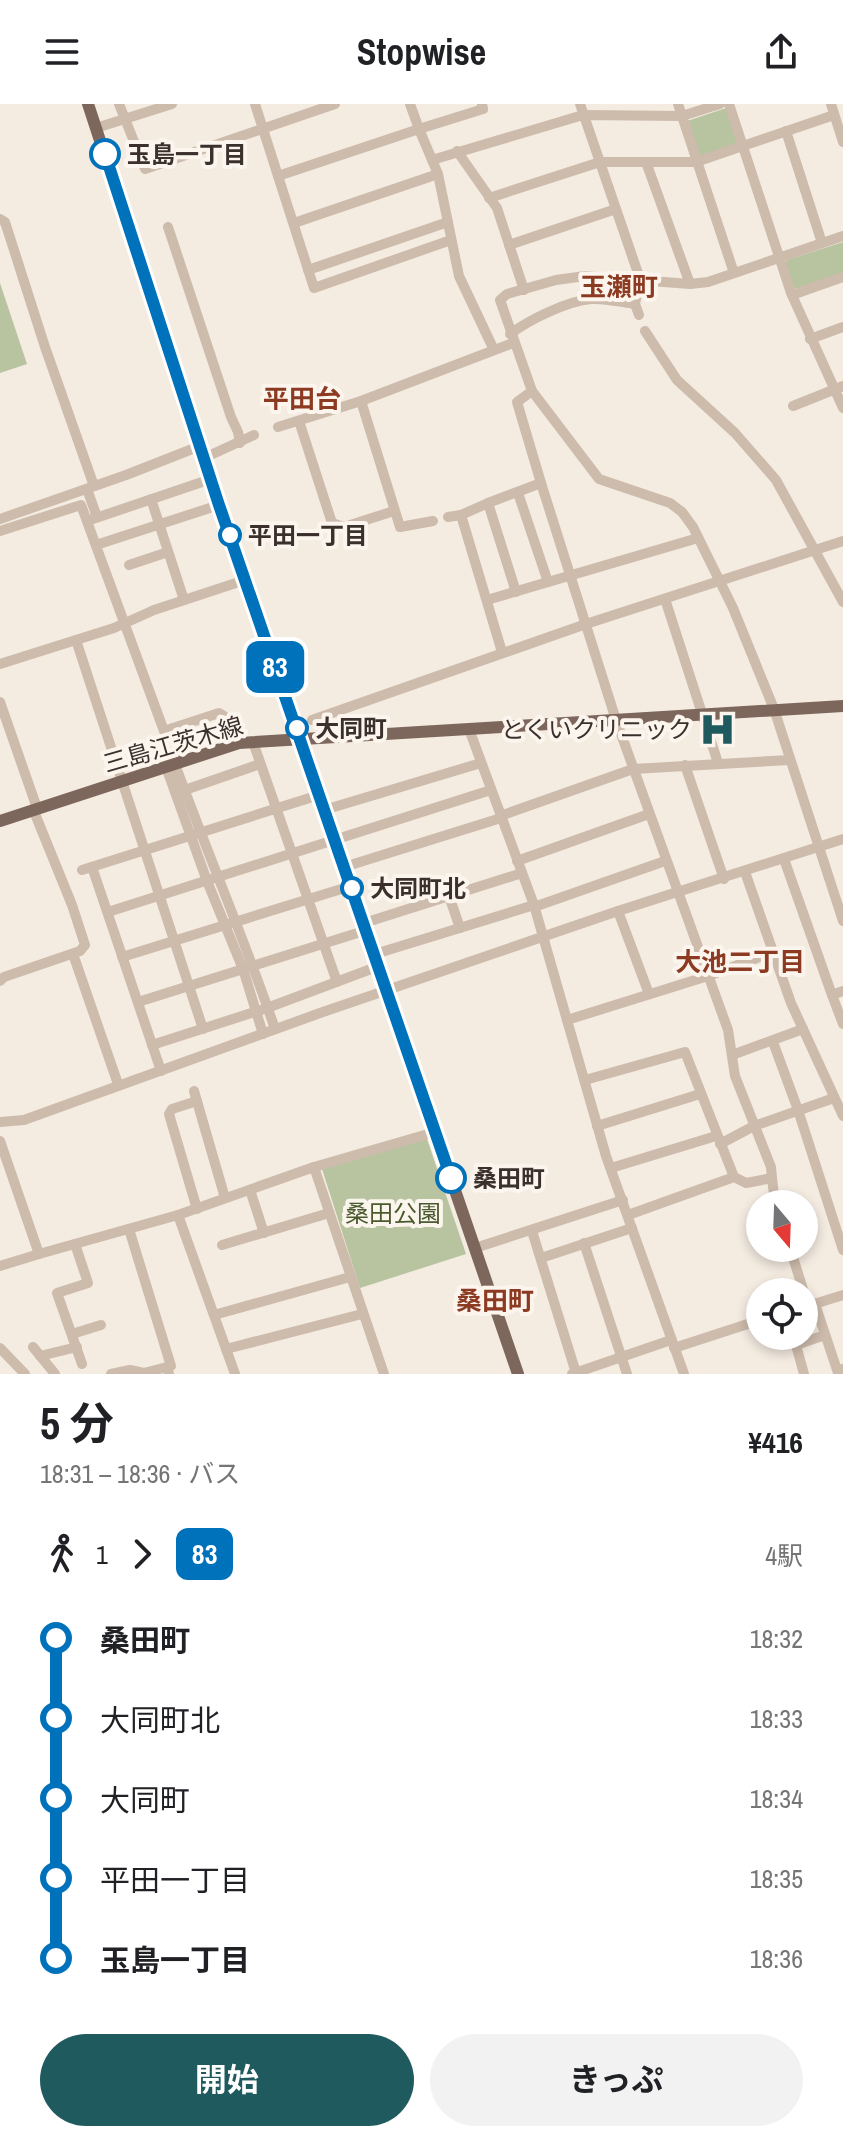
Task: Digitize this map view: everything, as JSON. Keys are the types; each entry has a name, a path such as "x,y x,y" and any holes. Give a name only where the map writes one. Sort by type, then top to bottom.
{"main road":[{"path":"88,104 219,505 518,1374"},
{"name":"三島江茨木線","path":"0,821 235,745 253,742 843,706"}],"street":[{"path":"119,104 145,169 335,104"},
{"path":"96,128 172,104"},
{"path":"255,104 314,288 451,240"},
{"path":"410,104 438,174 459,276 494,350"},
{"path":"278,176 483,109 482,104"},
{"path":"629,104 634,115"},
{"path":"678,104 734,273"},
{"path":"432,160 582,110 682,116 720,104"},
{"path":"729,104 792,295 810,339 838,388 843,408"},
{"path":"582,110 640,279 635,304 639,315"},
{"path":"489,198 600,162 696,162 786,131 833,110 843,142"},
{"path":"786,131 822,243"},
{"path":"457,151 497,208 524,290"},
{"path":"646,162 690,284"},
{"path":"294,223 438,174"},
{"path":"509,245 616,209"},
{"path":"0,219 5,222 90,487 96,545 164,731 219,713 224,716 235,745"},
{"path":"308,270 448,222"},
{"path":"168,227 240,443"},
{"path":"843,236 708,282 690,284 572,277 507,294 500,300 532,391 599,479 670,503 682,512 698,538 733,608 774,709 843,921"},
{"path":"379,245 386,261"},
{"path":"792,295 843,277"},
{"path":"278,427 361,401 494,350 512,339 526,322 584,300 595,298 635,304"},
{"path":"810,339 843,327"},
{"path":"645,331 677,380 735,433 776,480 843,602"},
{"path":"793,406 838,388"},
{"path":"532,391 517,402 541,483 616,720 728,1030 735,1076 771,1167 773,1190"},
{"path":"361,401 400,527 433,521"},
{"path":"299,421 332,523 344,527 394,511"},
{"path":"0,519 90,487 240,443 254,435"},
{"path":"92,519 211,479"},
{"path":"448,517 461,515 541,483"},
{"path":"518,493 548,582"},
{"path":"151,499 184,600"},
{"path":"488,503 516,592"},
{"path":"0,531 81,505 92,519"},
{"path":"96,545 219,505"},
{"path":"461,515 502,652"},
{"path":"487,600 698,538"},
{"path":"312,720 502,652 843,541"},
{"path":"129,565 168,552"},
{"path":"0,664 245,580"},
{"path":"665,599 718,763"},
{"path":"76,640 203,1029"},
{"path":"0,702 85,945 73,954 0,981"},
{"path":"173,728 180,791 212,879 275,1029"},
{"path":"469,729 534,906 597,1126 684,1374"},
{"path":"253,742 337,982"},
{"path":"344,867 501,817 633,769 790,760"},
{"path":"324,810 481,763"},
{"path":"180,791 260,764"},
{"path":"685,765 724,879"},
{"path":"108,912 491,790"},
{"path":"161,1071 108,912 87,868 319,795"},
{"path":"517,861 649,814"},
{"path":"0,1122 24,1120 118,1084 618,911 843,839"},
{"path":"784,859 838,993 843,1024"},
{"path":"152,1045 337,982 377,960 460,928 665,861"},
{"path":"745,872 803,1029 843,1116"},
{"path":"138,1002 323,944 449,896 522,873"},
{"path":"122,957 351,886"},
{"path":"449,896 460,928"},
{"path":"618,911 649,994"},
{"path":"567,1020 708,976 773,952"},
{"path":"73,954 118,1084"},
{"path":"248,968 263,1034"},
{"path":"732,1055 803,1029"},
{"path":"773,1042 843,1250"},
{"path":"585,1080 685,1052 734,1177 746,1183 772,1178"},
{"path":"597,1126 700,1094"},
{"path":"197,1209 169,1114 172,1109 195,1096 225,1198"},
{"path":"611,1168 718,1140 834,1098"},
{"path":"0,1266 178,1215 314,1167 435,1132"},
{"path":"0,1141 39,1254"},
{"path":"314,1167 384,1374"},
{"path":"628,1215 734,1177"},
{"path":"250,1190 264,1233"},
{"path":"475,1248 623,1200"},
{"path":"222,1245 329,1213"},
{"path":"178,1215 235,1374"},
{"path":"541,1258 632,1228"},
{"path":"111,1374 168,1370 171,1366 129,1229"},
{"path":"532,1231 574,1373 746,1324"},
{"path":"584,1243 627,1374"},
{"path":"75,1244 88,1283 57,1293 82,1364"},
{"path":"214,1315 350,1277"},
{"path":"818,1302 843,1295"},
{"path":"226,1349 362,1314"},
{"path":"818,1322 837,1370 843,1369"},
{"path":"72,1334 101,1325"},
{"path":"804,1374 796,1345 825,1335"},
{"path":"55,1374 36,1352 77,1347"},
{"path":"0,1348 25,1374"}],"green space":[{"path":"726,108 739,146 697,160 684,122"},
{"path":"843,242 843,274 797,289 793,287 785,264 787,260"},
{"path":"0,283 27,364 0,373"},
{"name":"桑田公園","path":"426,1136 466,1254 360,1288 322,1169"}],"bus line":[{"name":"83","path":"105,154 219,505 451,1178"}],"place":[{"name":"玉島一丁目","path":"105,154"},
{"name":"平田一丁目","path":"230,535"},
{"name":"大同町","path":"297,728"},
{"name":"とくいクリニック","path":"718,729"},
{"name":"大同町北","path":"352,888"},
{"name":"桑田町","path":"451,1178"}],"district":[{"name":"玉瀬町","path":"619,286"},
{"name":"平田台","path":"302,398"},
{"name":"大池二丁目","path":"740,961"},
{"name":"桑田町","path":"495,1300"}]}
